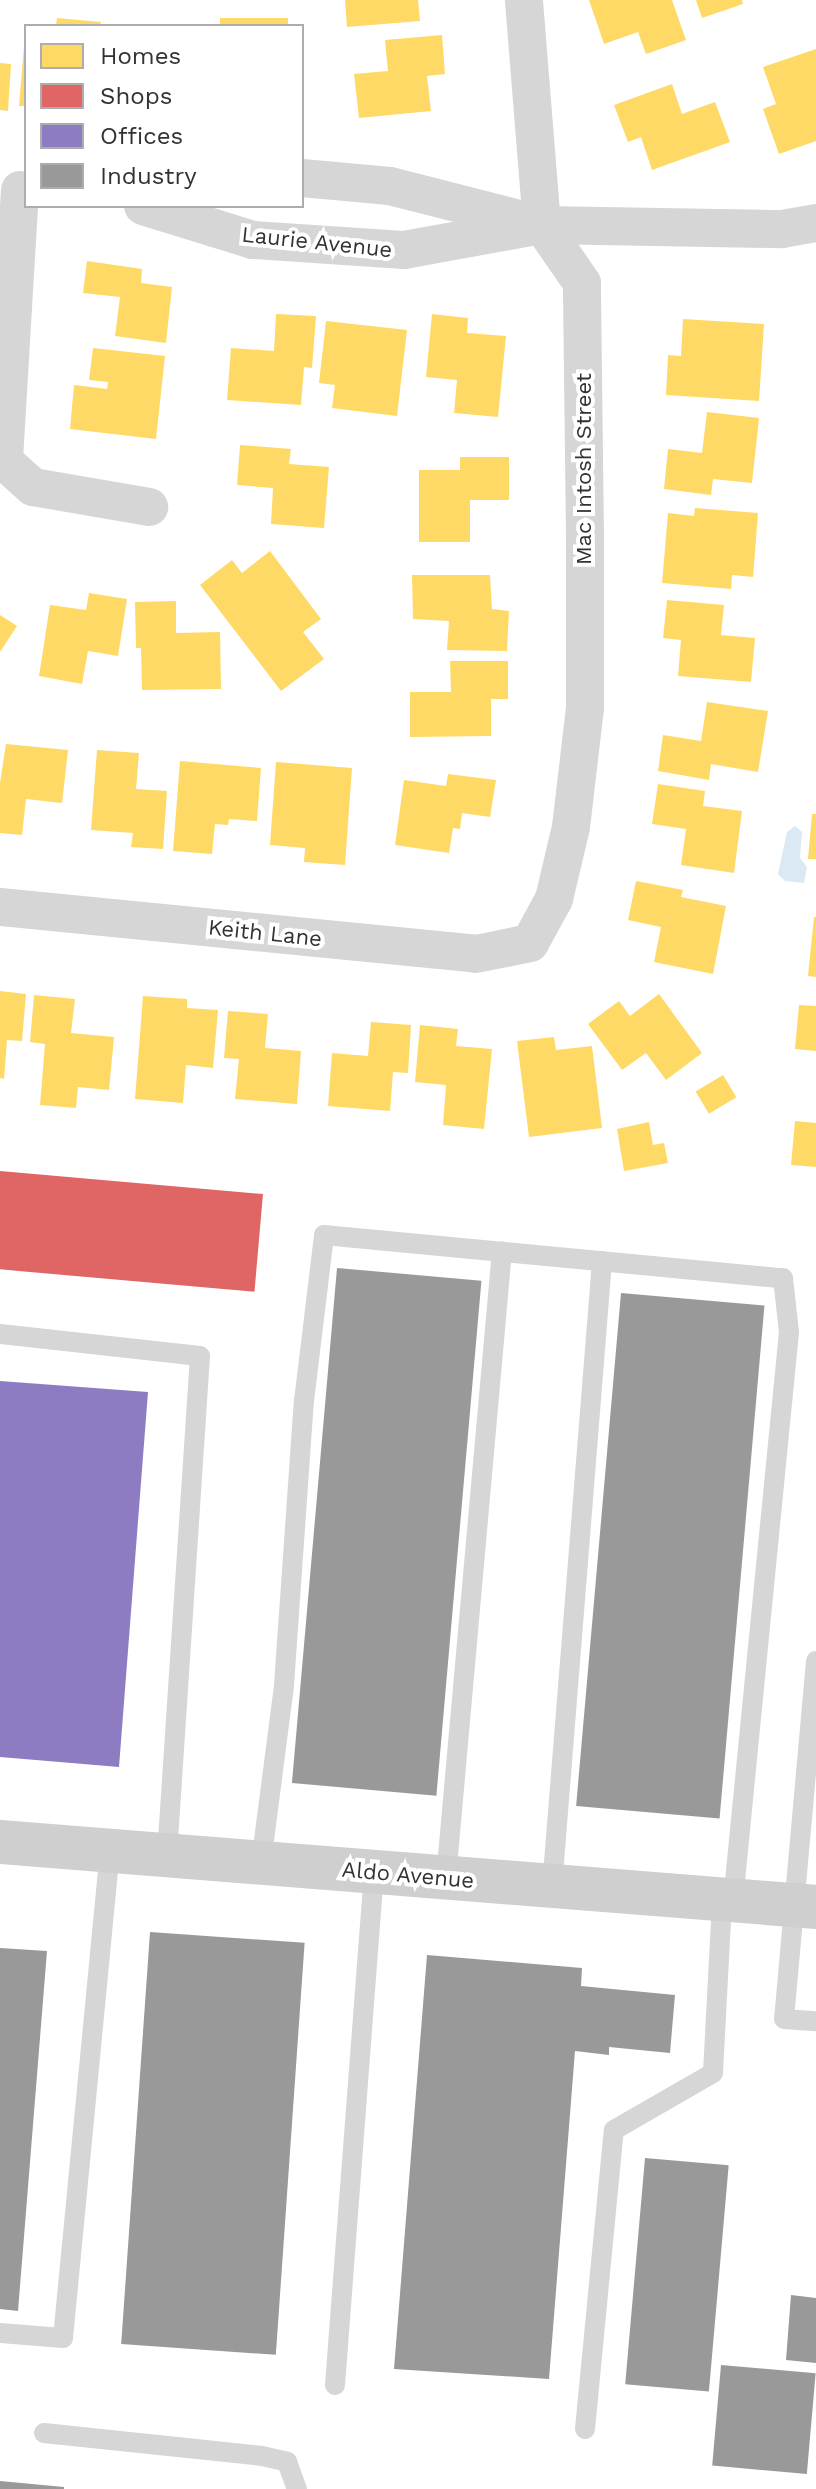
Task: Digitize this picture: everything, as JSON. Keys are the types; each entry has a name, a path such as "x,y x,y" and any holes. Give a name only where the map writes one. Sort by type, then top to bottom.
{"street":[{"path":"524,0 542,225"},
{"name":"Laurie Avenue","path":"304,178 390,186 542,225"},
{"path":"15,190 4,461 33,487 149,507"},
{"name":"Laurie Avenue","path":"149,208 253,240 404,250 542,225 782,229 816,223"},
{"name":"Mac Intosh Street","path":"530,943 554,899 561,870 571,827 585,708 582,283 542,225"},
{"name":"Keith Lane","path":"0,907 476,954 530,943"},
{"name":"Aldo Avenue","path":"0,1842 804,1906"}],"lane":[{"path":"261,1863 284,1685 304,1401 324,1235 783,1278 789,1332 728,1901 713,2073 614,2130 585,2429"},
{"path":"446,1878 502,1251"},
{"path":"552,1887 602,1261"},
{"path":"0,1334 200,1356 167,1856"},
{"path":"816,1661 804,1906 784,2019 816,2021"},
{"path":"0,2333 63,2338 110,1851"},
{"path":"335,2385 374,1872"},
{"path":"44,2433 262,2456 287,2462 297,2489"}],"shaded area":[{"path":"795,826 802,832 800,858 807,867 804,883 785,881 778,874 787,832"}],"building: Homes":[{"path":"345,0 418,0 420,21 347,27"},
{"path":"589,0 672,0 686,40 646,54 638,32 604,44"},
{"path":"696,0 742,0 743,4 702,18"},
{"path":"57,18 101,22 100,24 56,24"},
{"path":"220,18 288,18 288,24 220,24"},
{"path":"442,35 445,74 427,76 431,111 359,118 354,74 388,71 385,40"},
{"path":"24,46 24,106 19,106"},
{"path":"816,49 816,141 779,154 763,109 776,104 763,67"},
{"path":"0,63 11,64 8,111 0,110"},
{"path":"672,84 682,114 715,102 730,142 652,170 641,137 628,142 614,105"},
{"path":"87,261 142,269 141,283 172,287 166,343 115,336 120,297 83,293"},
{"path":"276,314 316,316 312,368 304,367 301,405 227,400 231,348 274,351"},
{"path":"432,314 468,318 467,333 506,336 498,417 454,413 457,380 426,377"},
{"path":"683,319 764,324 759,401 666,395 668,355 681,356"},
{"path":"326,321 407,330 397,416 332,408 335,385 319,383"},
{"path":"93,348 165,356 156,439 70,429 74,385 107,389 108,382 89,380"},
{"path":"707,412 759,418 752,483 713,479 711,495 664,489 668,449 702,453"},
{"path":"240,445 291,449 289,464 329,467 324,528 271,524 273,488 237,485"},
{"path":"460,457 509,457 509,500 470,500 470,542 419,542 419,470 460,470"},
{"path":"695,508 758,513 753,577 732,575 731,589 662,583 668,513 694,516"},
{"path":"270,551 321,619 303,632 324,659 281,691 200,585 232,560 242,573"},
{"path":"412,575 490,575 492,609 509,611 507,651 447,650 449,621 413,619"},
{"path":"89,593 127,599 118,656 88,651 82,684 39,676 50,605 86,610"},
{"path":"667,600 724,605 721,635 755,638 751,682 678,676 681,640 663,638"},
{"path":"176,601 176,633 220,632 221,689 142,690 141,648 136,648 135,602"},
{"path":"0,615 17,626 0,652"},
{"path":"450,661 508,661 508,699 491,699 491,736 410,737 410,692 451,692"},
{"path":"707,702 768,711 758,772 711,764 709,780 658,771 663,735 701,741"},
{"path":"6,744 68,750 62,803 26,799 22,835 0,833 0,783"},
{"path":"97,750 139,753 136,789 167,791 163,849 131,847 133,833 91,830"},
{"path":"180,761 261,768 257,821 229,819 228,825 215,824 212,854 173,851"},
{"path":"276,762 352,768 345,865 304,862 305,848 270,845"},
{"path":"448,774 496,780 490,817 462,813 460,829 453,828 449,853 395,845 404,780 446,786"},
{"path":"658,784 705,791 703,806 742,811 734,873 681,865 686,829 652,824"},
{"path":"812,814 816,814 816,859 808,859"},
{"path":"636,881 683,890 681,897 726,906 713,974 654,962 661,927 628,920"},
{"path":"816,917 816,977 808,976"},
{"path":"0,991 26,994 22,1041 7,1040 4,1079 0,1078"},
{"path":"659,994 702,1053 666,1080 646,1053 622,1070 588,1024 619,1001 630,1016"},
{"path":"34,995 75,999 71,1033 114,1037 109,1090 78,1087 76,1108 40,1105 45,1044 30,1042"},
{"path":"143,996 187,999 187,1008 218,1010 213,1068 186,1065 183,1103 135,1099"},
{"path":"799,1005 816,1006 816,1051 795,1049"},
{"path":"228,1011 268,1014 265,1048 301,1051 297,1104 235,1099 239,1059 224,1058"},
{"path":"371,1022 411,1025 408,1073 393,1072 390,1111 328,1106 332,1053 368,1056"},
{"path":"420,1025 458,1029 456,1046 492,1049 484,1129 443,1125 446,1085 415,1082"},
{"path":"554,1037 556,1050 592,1046 602,1128 529,1137 517,1041"},
{"path":"723,1075 736,1097 709,1114 696,1091"},
{"path":"795,1121 816,1123 816,1167 791,1165"},
{"path":"649,1122 653,1145 664,1143 668,1163 624,1171 617,1129"}],"building: Shops":[{"path":"0,1171 263,1194 254,1292 0,1269"}],"building: Offices":[{"path":"0,1381 148,1392 119,1767 0,1757"}],"building: Industry":[{"path":"337,1268 481,1281 436,1796 292,1783"},
{"path":"621,1293 764,1306 720,1819 576,1806"},
{"path":"150,1932 305,1943 276,2355 121,2344"},
{"path":"0,1948 47,1951 18,2311 0,2309"},
{"path":"427,1955 582,1968 581,1986 675,1995 670,2053 609,2047 609,2055 575,2051 549,2379 394,2369"},
{"path":"645,2158 729,2165 709,2391 625,2384"},
{"path":"791,2295 816,2298 816,2363 786,2360"},
{"path":"721,2365 816,2373 807,2474 712,2466"},
{"path":"0,2481 64,2487 64,2489 0,2489"}]}
